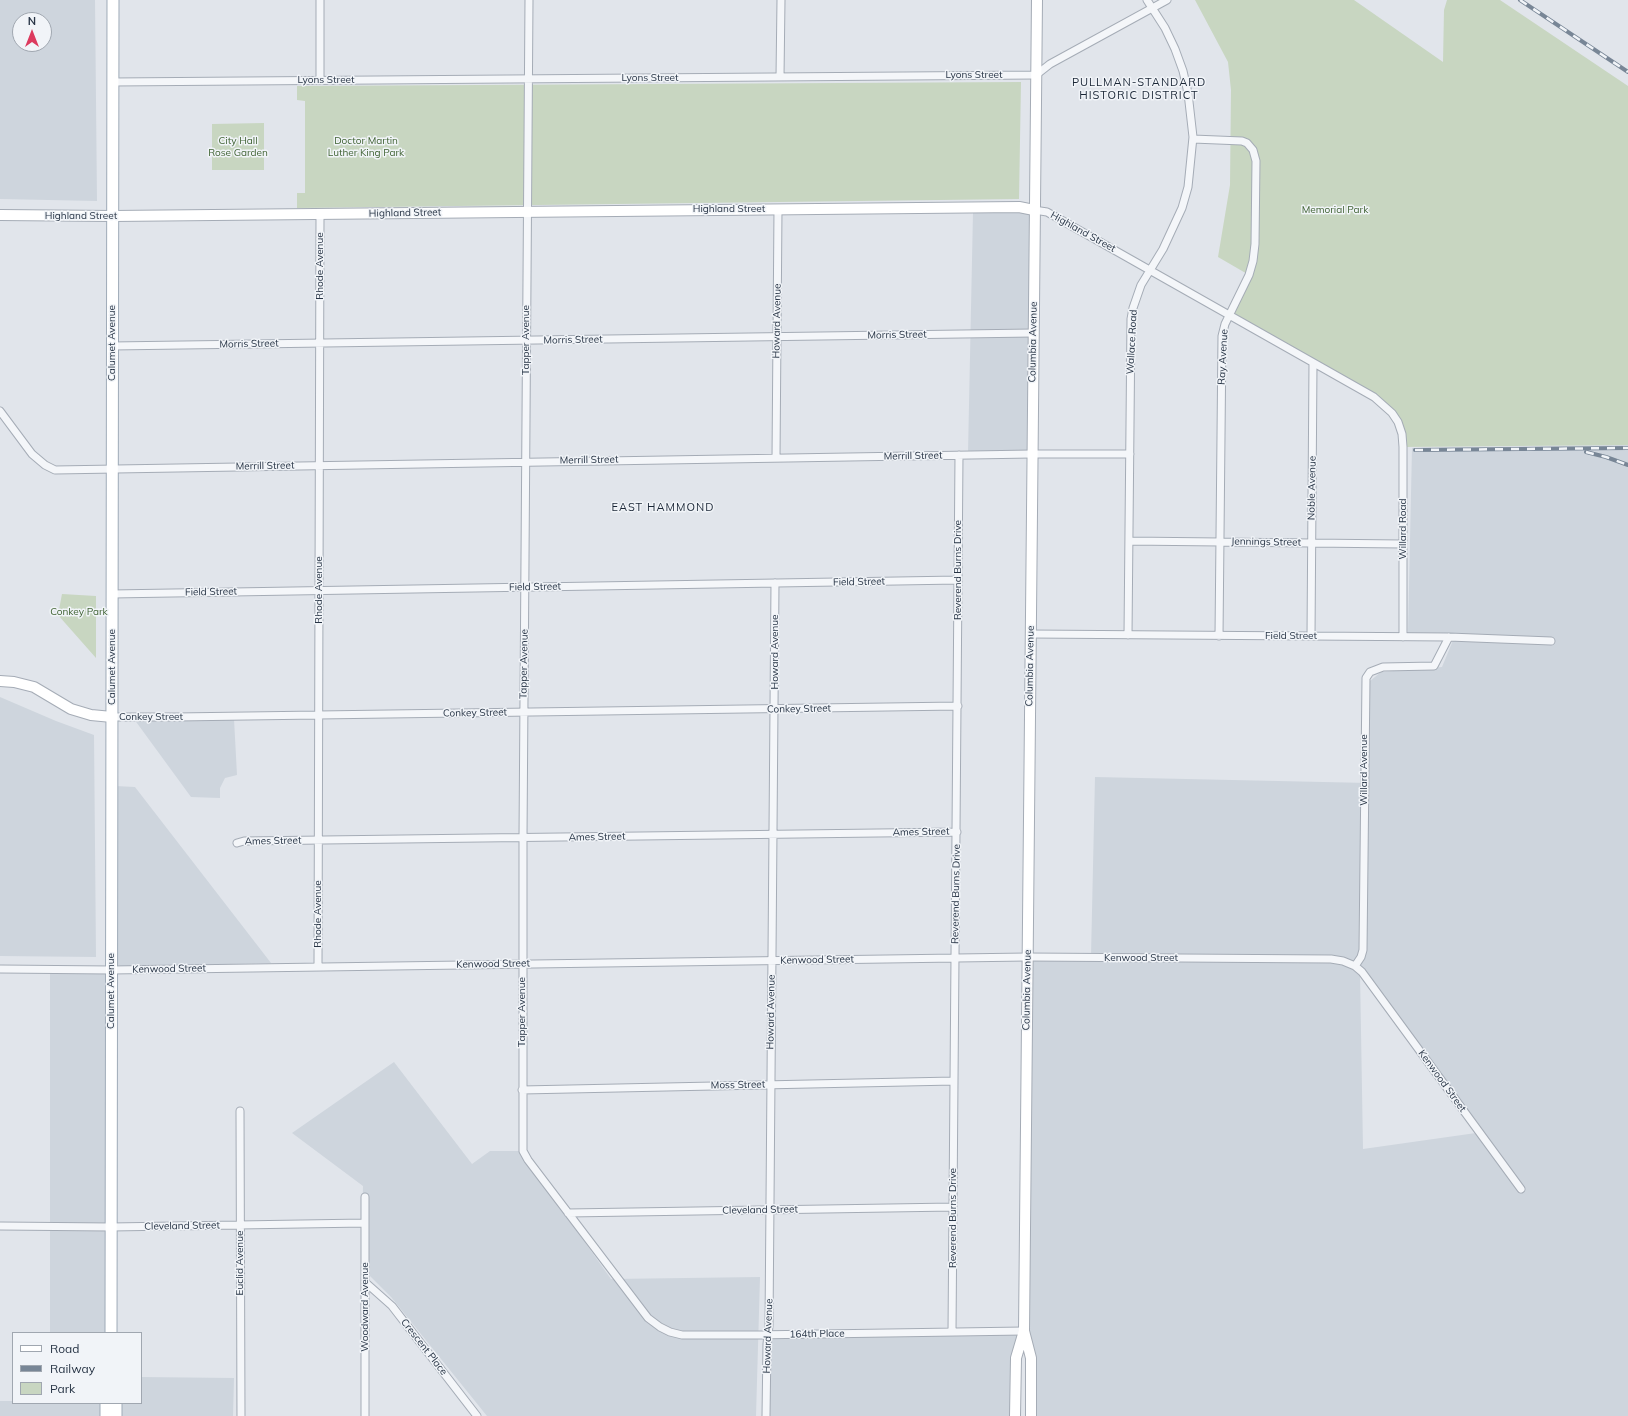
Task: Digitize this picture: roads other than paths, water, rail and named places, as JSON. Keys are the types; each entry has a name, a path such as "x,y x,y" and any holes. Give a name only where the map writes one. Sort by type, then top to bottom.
{"main road":[{"name":"Calumet Avenue","path":"111,1332 113,0"},
{"path":"106,1404 106,1416"},
{"path":"116,1404 116,1416"}],"street":[{"path":"320,0 320,80"},
{"name":"Tapper Avenue","path":"529,0 522,838 523,1151 528,1160 628,1292"},
{"path":"780,0 780,77"},
{"name":"Columbia Avenue","path":"1031,1416 1031,1358 1024,1332 1037,0"},
{"name":"Wallace Road","path":"1128,635 1131,319 1137,295 1174,228 1182,208 1188,187 1193,139 1188,93 1183,71 1165,28 1147,0"},
{"path":"1036,74 1050,64 1167,0"},
{"name":"Lyons Street","path":"113,82 1036,74"},
{"name":"Ray Avenue","path":"1193,139 1242,141 1250,146 1255,155 1255,244 1253,261 1249,275 1222,330 1219,636"},
{"name":"Highland Street","path":"0,215 113,216 1019,207 1047,212 1374,397 1384,405 1398,422"},
{"name":"Howard Avenue","path":"776,458 778,209"},
{"name":"Rhode Avenue","path":"318,967 320,214"},
{"name":"Morris Street","path":"112,346 1033,333"},
{"name":"Noble Avenue","path":"1310,636 1313,363"},
{"name":"Merrill Street","path":"0,411 32,454 49,468 55,470 525,461 1130,454"},
{"name":"Willard Road","path":"1398,422 1402,434 1403,447 1403,638"},
{"name":"Reverend Burns Drive","path":"952,1332 959,455"},
{"name":"Jennings Street","path":"1129,541 1402,544"},
{"name":"Field Street","path":"112,594 958,580"},
{"name":"Howard Avenue","path":"766,1416 768,1335 770,1326 775,583"},
{"name":"Field Street","path":"1030,634 1403,638 1449,637 1551,640"},
{"name":"Willard Avenue","path":"1355,966 1361,957 1363,950 1366,678 1370,672 1376,668 1434,666 1449,637"},
{"name":"Conkey Street","path":"0,681 14,682 34,687 71,709 91,715 112,717 318,716 958,706"},
{"name":"Ames Street","path":"237,843 244,841 957,832"},
{"name":"Kenwood Street","path":"0,969 111,970 1027,957 1332,959 1343,961 1355,966 1362,972 1521,1189"},
{"name":"Moss Street","path":"522,1090 954,1081"},
{"name":"Euclid Avenue","path":"240,1110 241,1416"},
{"name":"Woodward Avenue","path":"365,1197 365,1416"},
{"name":"Cleveland Street","path":"568,1213 953,1207"},
{"name":"Cleveland Street","path":"0,1226 111,1227 365,1223"},
{"name":"Crescent Place","path":"366,1282 392,1306 477,1416"},
{"name":"164th Place","path":"628,1292 648,1318 660,1327 676,1334 768,1335 1024,1332"},
{"name":"Columbia Avenue","path":"1015,1416 1016,1358 1024,1332"}],"railway":[{"path":"1520,0 1628,72"},
{"path":"1415,450 1628,448"},
{"path":"1586,452 1628,465"}],"district":[{"name":"PULLMAN-STANDARD HISTORIC DISTRICT","path":"1139,89"},
{"name":"EAST HAMMOND","path":"663,508"}],"park label":[{"name":"City Hall Rose Garden","path":"238,146"},
{"name":"Doctor Martin Luther King Park","path":"366,146"},
{"name":"Memorial Park","path":"1335,210"},
{"name":"Conkey Park","path":"79,612"}]}
